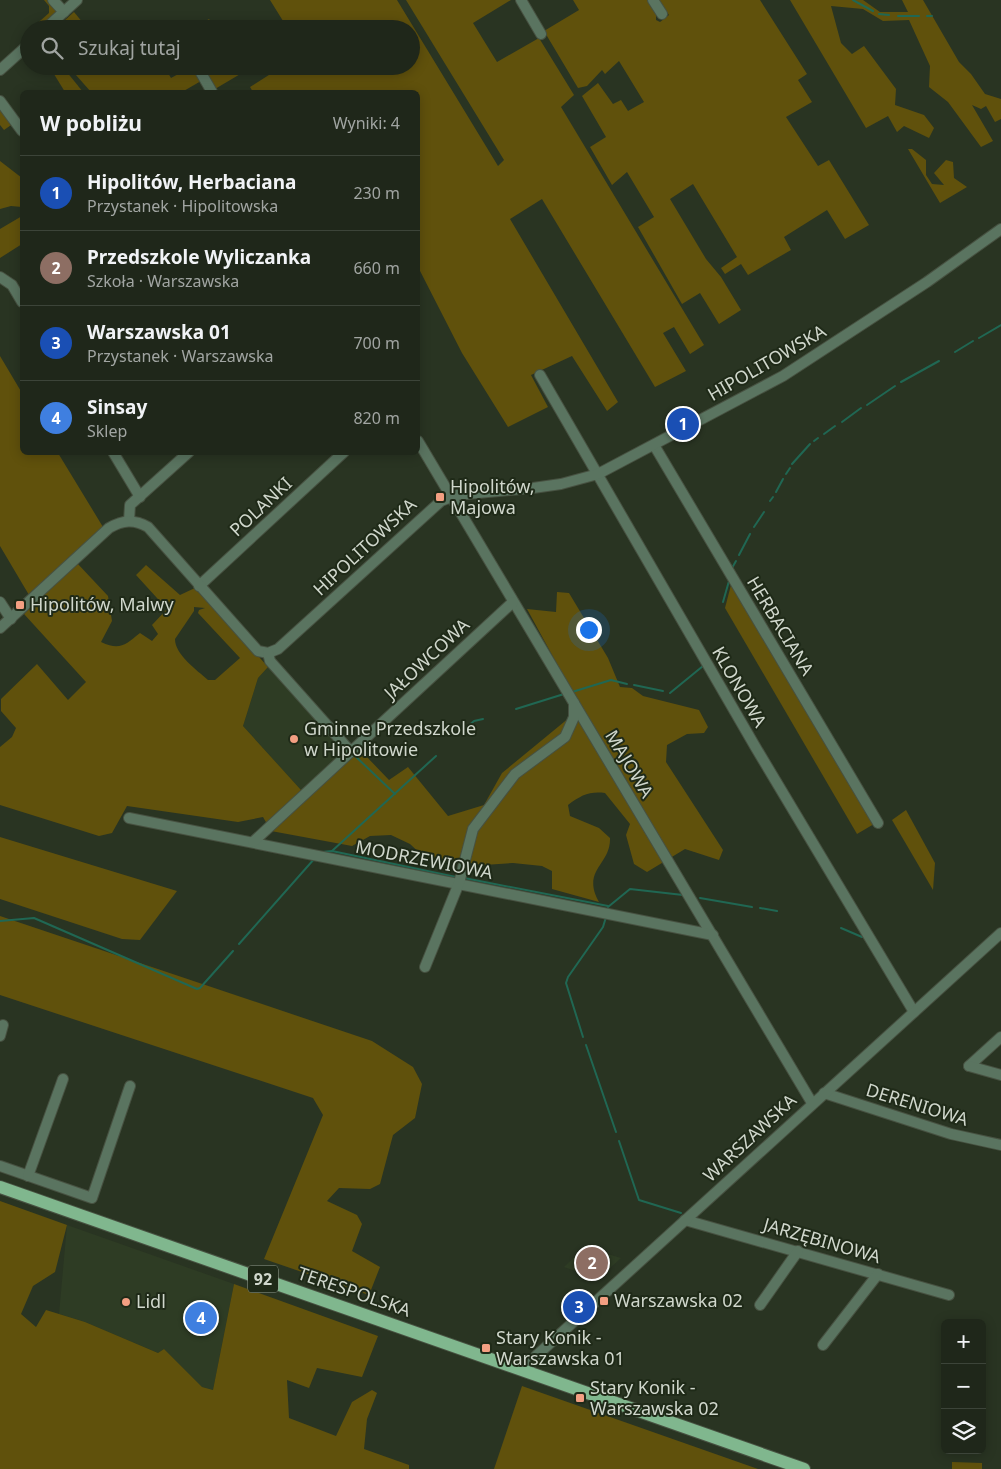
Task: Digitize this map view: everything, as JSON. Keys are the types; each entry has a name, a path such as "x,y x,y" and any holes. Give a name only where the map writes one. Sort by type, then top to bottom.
{"main road":[{"name":"TERESPOLSKA","path":"0,1187 526,1371"},
{"name":"92","path":"526,1371 804,1469"}],"street":[{"path":"53,0 64,12"},
{"path":"55,20 78,0"},
{"path":"521,0 542,34"},
{"path":"653,0 662,14"},
{"path":"0,70 20,52"},
{"path":"202,75 211,90"},
{"path":"0,100 20,128"},
{"name":"HIPOLITOWSKA","path":"268,653 278,649 432,507 450,496 542,487 598,474 783,376 927,282 1001,229"},
{"path":"0,277 12,285 20,299"},
{"name":"KLONOWA","path":"540,375 756,748 914,1012"},
{"name":"MAJOWA","path":"420,444 812,1103"},
{"name":"HERBACIANA","path":"654,445 878,823"},
{"path":"115,455 140,497"},
{"path":"129,521 130,505 186,455"},
{"name":"POLANKI","path":"199,586 341,455"},
{"path":"0,628 109,528 129,521 138,522 148,527 258,651 268,653 270,661 351,752"},
{"path":"0,602 11,619"},
{"name":"JAŁOWCOWA","path":"253,842 513,602"},
{"path":"425,967 459,883 473,829 515,774 565,737 574,717 574,702"},
{"name":"MODRZEWIOWA","path":"129,818 713,935"},
{"name":"WARSZAWSKA","path":"526,1371 531,1360 1001,933"},
{"path":"0,1036 3,1025"},
{"path":"1001,1037 969,1066 1001,1075"},
{"path":"28,1176 63,1079"},
{"path":"0,1166 92,1198 130,1086"},
{"name":"DERENIOWA","path":"824,1094 951,1134 1001,1145"},
{"name":"JARZĘBINOWA","path":"685,1220 949,1295"},
{"path":"760,1305 798,1251"},
{"path":"823,1345 878,1274"}],"shaded area":[{"path":"44,0 49,0 58,10 47,20 41,20 49,13 49,6"},
{"path":"270,0 397,0 409,20 282,20"},
{"path":"406,0 511,0 473,23 497,62 539,38 574,95 561,107 704,345 690,354 674,327 663,333 686,371 655,387 542,199 510,219 618,402 607,411 572,356 531,375 548,407 508,427 462,353 420,271 420,90 252,90 250,87 269,75 420,75 420,38 498,166 504,160"},
{"path":"573,0 649,0 656,12 656,20 660,22 669,15 658,0 760,0 807,74 798,80 812,102 786,117 818,166 829,160 869,225 845,239 827,210 784,237 791,250 748,275 741,264 725,274 721,268 737,257 693,184 670,199 706,259 721,277 741,310 719,324 700,293 682,304 638,227 654,217 627,172 612,185 590,147 606,137 582,96 598,83 613,104 621,100 628,111 644,102 619,61 605,74 602,70 587,86 578,88 544,31 579,10"},
{"path":"790,0 863,0 880,12 908,12 902,0 923,0 959,62 971,74 985,94 1001,99 1001,119 995,122 986,106 981,109 972,105 993,141 981,147 948,102 929,87 930,66 909,20 883,21 863,9 831,6 841,43 852,54 864,46 896,89 895,105 924,115 934,128 929,138 904,126 897,132 888,116 866,128"},
{"path":"74,12 81,20 65,20"},
{"path":"55,75 69,75 81,90 64,90"},
{"path":"76,75 169,75 171,78 176,75 198,75 201,81 185,90 89,90"},
{"path":"206,75 239,75 215,89"},
{"path":"0,104 14,123 4,130 0,125"},
{"path":"908,149 912,149 926,160 926,175 932,184 944,185 934,173 946,160 953,162 954,178 967,187 940,203"},
{"path":"0,161 20,176 20,207 11,206 0,209"},
{"path":"20,217 20,245 0,258 0,229"},
{"path":"0,356 20,390 20,455 59,455 103,527 29,595 0,546"},
{"path":"77,563 108,596 112,621 101,642 118,646 130,641 140,633 152,641 158,634 152,625 167,609 136,575 146,565 180,595 197,587 268,667 258,678 243,726 301,790 342,753 365,755 389,780 408,767 448,816 484,805 502,773 581,708 527,609 556,612 557,592 569,593 608,658 620,687 632,688 643,696 699,710 708,727 704,733 687,734 667,745 666,762 723,850 719,860 685,849 647,872 634,864 626,835 630,824 605,793 590,793 581,796 568,805 570,816 599,828 610,838 606,855 598,868 593,882 594,891 599,902 552,889 552,871 542,866 513,863 484,865 424,857 410,844 391,835 370,836 352,846 271,831 263,817 238,822 127,806 112,833 99,836 0,805 0,747 12,737 16,728 1,711 1,699 37,664 68,700 86,682 24,614","holes":["194,607 205,608 199,610 198,613 240,658 215,680 208,680 187,662 179,651 175,639 194,611"]},
{"path":"732,581 874,824 857,834 725,608"},
{"name":"Gminne Przedszkole w Hipolitowie","path":"268,667 345,751 301,790 243,726 258,678"},
{"path":"906,810 935,863 933,890 892,820"},
{"path":"0,837 177,891 140,940 122,939 0,899"},
{"path":"0,916 372,1041 413,1067 422,1084 415,1118 393,1135 380,1184 370,1189 339,1188 327,1201 357,1215 362,1224 352,1251 380,1267 369,1295 264,1259 323,1115 313,1098 0,995"},
{"path":"0,1201 67,1225 55,1272 33,1286 21,1314 36,1327 46,1310 85,1322 158,1353 164,1349 202,1387 213,1390 234,1284 378,1336 362,1377 317,1368 309,1388 287,1380 289,1418 336,1436 352,1402 372,1390 377,1393 367,1419 364,1449 409,1465 409,1469 0,1469"},
{"path":"67,1225 234,1284 213,1390 202,1387 164,1349 158,1353 85,1322 59,1314"},
{"path":"585,1247 621,1258 598,1279 564,1267"},
{"path":"522,1386 758,1469 494,1469"},
{"path":"952,1462 982,1463 982,1469 952,1469"}],"waterway":[{"path":"853,0 873,11"},
{"path":"879,14 889,15"},
{"path":"898,16 919,16"},
{"path":"927,16 932,16"},
{"path":"979,338 1001,325"},
{"path":"955,352 973,341"},
{"path":"901,382 939,361"},
{"path":"867,405 895,386"},
{"path":"842,422 861,408"},
{"path":"824,434 835,426"},
{"path":"814,441 818,438"},
{"path":"792,464 810,444"},
{"path":"786,474 790,468"},
{"path":"776,492 783,479"},
{"path":"770,501 773,497"},
{"path":"754,527 764,512"},
{"path":"739,555 750,534"},
{"path":"732,568 736,561"},
{"path":"723,602 729,581"},
{"path":"670,693 703,666"},
{"path":"572,692 611,680 627,684"},
{"path":"634,685 663,691"},
{"path":"516,709 564,694"},
{"path":"466,728 474,721 483,719"},
{"path":"353,754 395,794"},
{"path":"332,851 436,756"},
{"path":"322,852 332,851 456,877"},
{"path":"239,944 315,858"},
{"path":"464,878 608,906"},
{"path":"608,907 630,889 683,895"},
{"path":"700,898 752,907"},
{"path":"760,908 777,911"},
{"path":"583,1037 566,983 568,977 603,927 606,917"},
{"path":"0,921 34,918 197,989 233,951"},
{"path":"841,928 862,937"},
{"path":"586,1045 616,1132"},
{"path":"619,1141 639,1200 681,1213"}],"place":[{"name":"Hipolitów, Herbaciana","path":"683,424"},
{"name":"Hipolitów, Majowa","path":"440,497"},
{"name":"Hipolitów, Malwy","path":"20,605"},
{"name":"Gminne Przedszkole w Hipolitowie","path":"294,739"},
{"name":"Przedszkole Wyliczanka","path":"592,1263"},
{"name":"Warszawska 02","path":"604,1301"},
{"name":"Lidl","path":"126,1302"},
{"name":"Warszawska 01","path":"579,1307"},
{"name":"Sinsay","path":"201,1318"},
{"name":"Stary Konik - Warszawska 01","path":"486,1348"},
{"name":"Stary Konik - Warszawska 02","path":"580,1398"}]}
